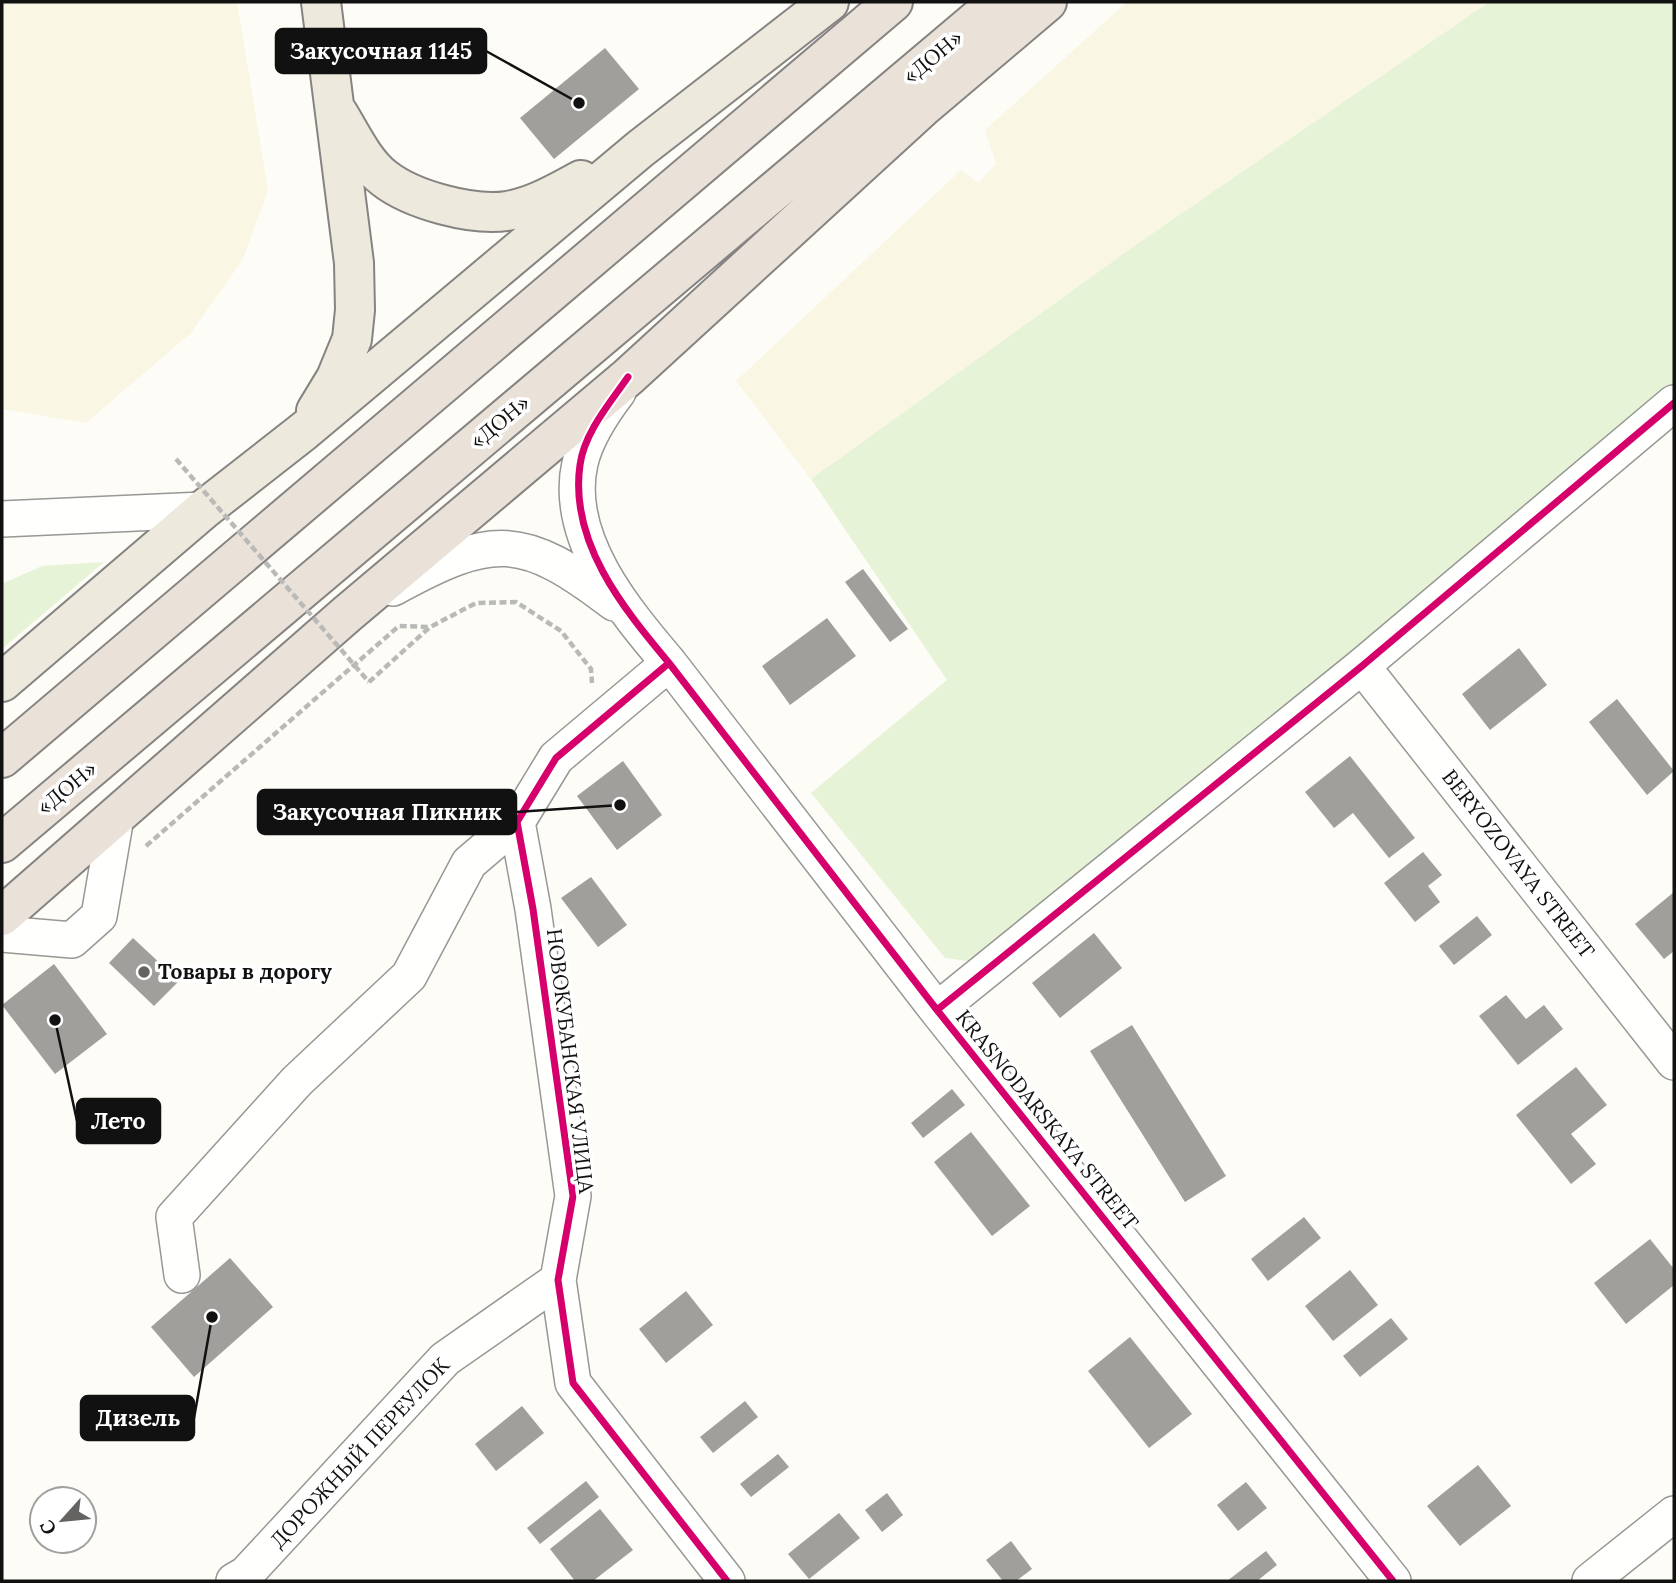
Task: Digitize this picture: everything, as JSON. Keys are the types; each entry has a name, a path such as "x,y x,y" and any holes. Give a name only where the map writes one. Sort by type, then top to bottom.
{"highway":[{"path":"2,758 893,2"},
{"name":"«ДОН»","path":"2,843 998,2"},
{"path":"2,916 347,614 628,377 923,107 1047,2"}],"main road":[{"path":"304,431 336,378 352,339 354,320 354,263 321,2"},
{"path":"2,682 203,510 304,431 640,149 829,2"},
{"path":"335,108 361,150 383,178 416,195 454,208 506,211 544,200 640,149"}],"street":[{"path":"625,611 594,554 579,511 580,464 597,420 628,377"},
{"path":"937,1010 1362,666 1674,403"},
{"path":"2,519 203,510"},
{"path":"347,614 438,564 480,549 518,548 570,569 625,611"},
{"name":"KRASNODARSKAYA STREET","path":"625,611 669,663 937,1010 1393,1581"},
{"path":"182,1275 173,1217 297,1081 409,976 469,863 517,822 556,758 669,663"},
{"name":"BERYOZOVAYA STREET","path":"1362,666 1674,1062"},
{"path":"2,934 72,940 99,916 116,817"},
{"name":"НОВОКУБАНСКАЯ УЛИЦА","path":"517,822 533,909 573,1196 558,1280 573,1384 727,1581"},
{"name":"ДОРОЖНЫЙ ПЕРЕУЛОК","path":"234,1581 246,1574 445,1359 558,1280"},
{"path":"1590,1581 1674,1514"}],"path":[{"path":"176,459 369,682 430,627 476,603 516,602 561,631 591,669 595,726"},
{"path":"105,882 399,626 430,627"}],"shaded area":[{"path":"2,2 237,2 268,190 243,259 191,333 86,423 2,409"},
{"path":"1127,2 1489,2 1137,244 811,479 736,381 961,170 978,183 996,164 985,130"}],"green space":[{"path":"1489,2 1674,2 1674,388 1079,880 968,961 945,958 811,793 947,680 811,479 1137,244"},
{"path":"104,562 2,649 2,584 42,566"}],"building":[{"path":"605,48 639,89 554,159 520,118"},
{"path":"863,569 908,629 890,642 845,582"},
{"path":"827,618 856,656 790,705 762,666"},
{"path":"1519,648 1547,685 1490,730 1462,694"},
{"path":"1617,699 1674,771 1647,795 1589,722"},
{"path":"1350,756 1415,838 1389,858 1353,813 1334,828 1305,792"},
{"path":"623,761 662,815 617,850 577,796"},
{"path":"1423,852 1442,875 1428,886 1440,902 1415,922 1384,883"},
{"path":"591,877 627,925 598,947 561,898"},
{"path":"1674,892 1674,951 1664,959 1635,924"},
{"path":"1477,916 1492,935 1454,965 1439,946"},
{"path":"1094,933 1122,968 1060,1018 1032,983"},
{"name":"Товары в дорогу","path":"133,938 179,981 154,1006 109,963"},
{"path":"54,964 107,1034 55,1074 2,1005"},
{"path":"1506,995 1526,1019 1544,1005 1563,1029 1518,1065 1479,1016"},
{"path":"1132,1025 1226,1176 1185,1202 1090,1051"},
{"path":"1576,1067 1607,1105 1571,1134 1596,1164 1571,1184 1516,1115"},
{"path":"952,1089 965,1105 923,1138 911,1123"},
{"path":"971,1132 1030,1206 992,1236 934,1162"},
{"path":"1304,1217 1321,1238 1268,1281 1251,1259"},
{"path":"1650,1239 1674,1269 1674,1285 1626,1324 1594,1283"},
{"path":"230,1258 273,1307 194,1377 151,1327"},
{"path":"1350,1270 1378,1305 1333,1341 1305,1306"},
{"path":"686,1291 713,1325 666,1363 639,1329"},
{"path":"1391,1318 1408,1339 1360,1377 1343,1356"},
{"path":"1130,1337 1192,1414 1149,1448 1088,1371"},
{"path":"745,1401 758,1417 713,1453 700,1437"},
{"path":"522,1406 544,1433 496,1471 475,1444"},
{"path":"778,1454 789,1467 751,1497 740,1484"},
{"path":"1478,1465 1511,1506 1460,1546 1427,1506"},
{"path":"586,1481 599,1497 540,1544 527,1528"},
{"path":"1246,1482 1267,1508 1238,1531 1217,1505"},
{"path":"887,1493 903,1515 882,1532 865,1510"},
{"path":"600,1509 633,1550 593,1581 575,1581 550,1549"},
{"path":"839,1513 860,1538 809,1579 788,1554"},
{"path":"1011,1541 1032,1569 1016,1581 1003,1581 986,1560"},
{"path":"1266,1551 1277,1565 1257,1581 1227,1581"}],"cycle path":[{"path":"628,377 592,430 580,465 579,493 583,521 591,547 618,596 937,1010 1393,1581"},
{"path":"937,1010 1362,666 1674,403"},
{"path":"669,663 556,758 517,822 533,909 573,1196 558,1280 573,1383 727,1581"}],"place":[{"name":"Закусочная 1145","path":"579,103"},
{"name":"Закусочная Пикник","path":"620,805"},
{"name":"Товары в дорогу","path":"144,972"},
{"name":"Лето","path":"55,1020"},
{"name":"Дизель","path":"212,1317"}]}
